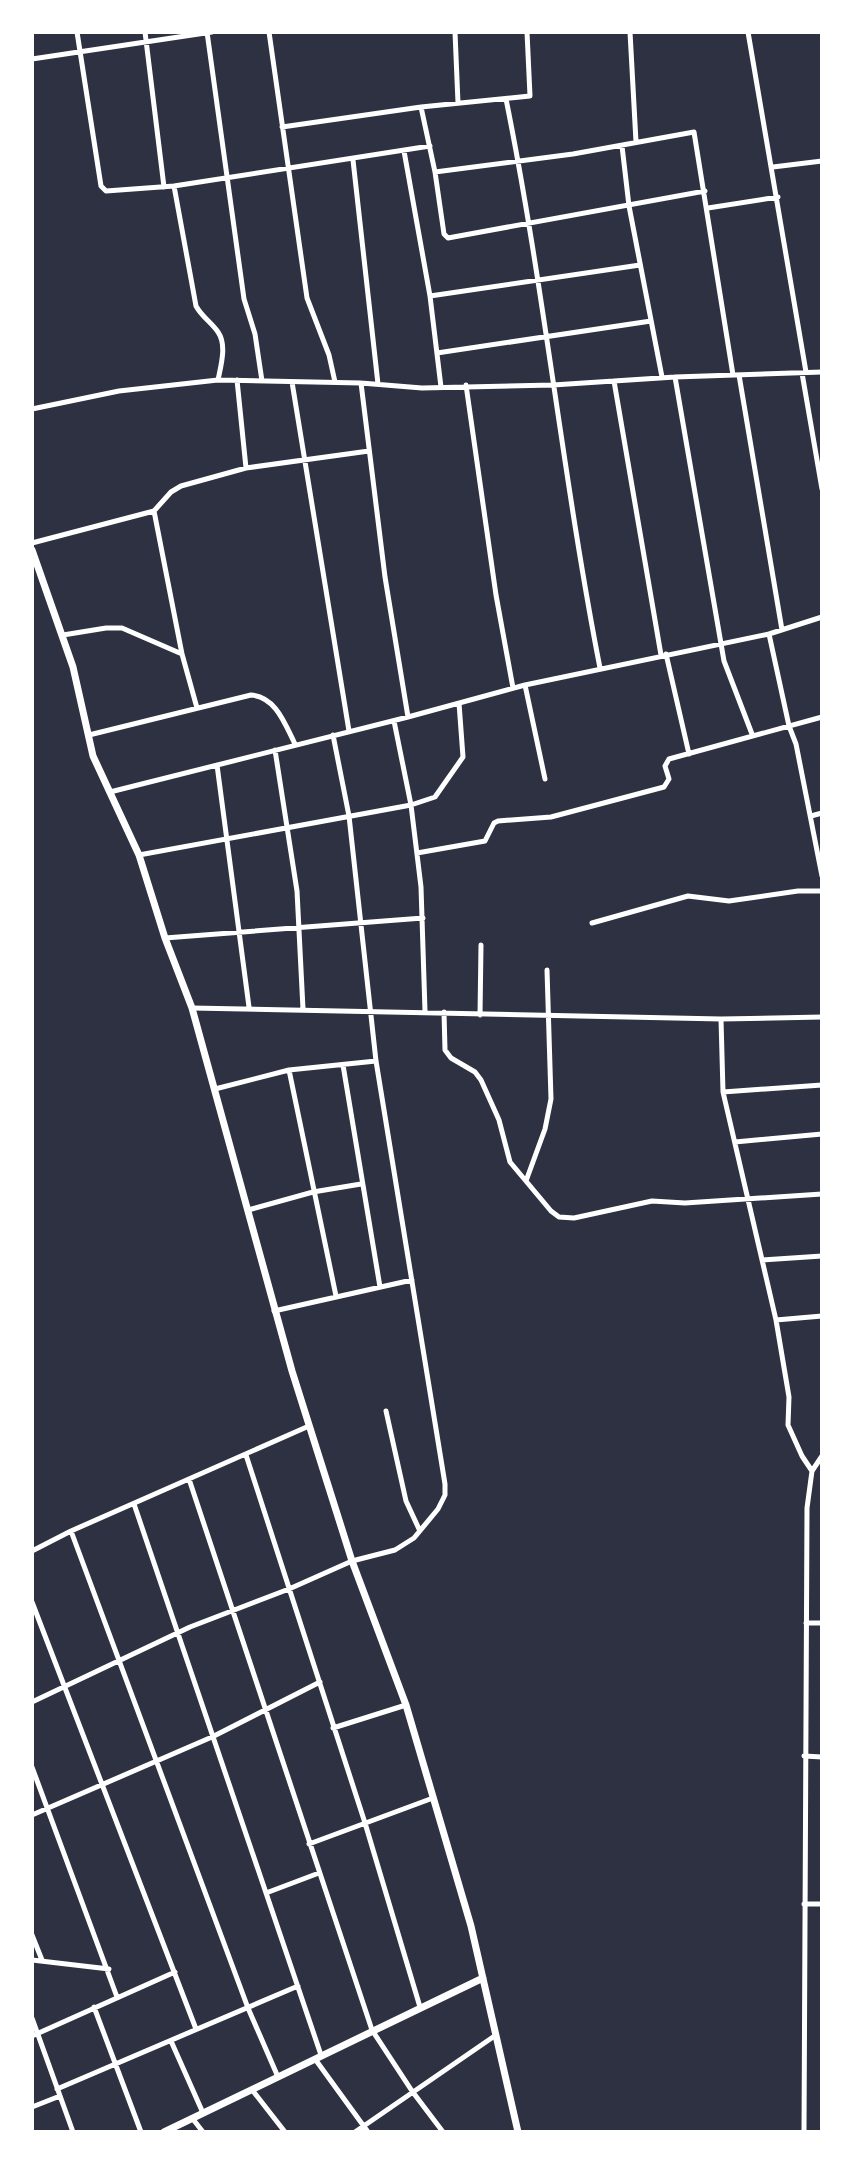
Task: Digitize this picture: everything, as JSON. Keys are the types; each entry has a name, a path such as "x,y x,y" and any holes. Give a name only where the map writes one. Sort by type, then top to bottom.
{"street":[{"path":"77,32 103,189 174,186 430,146"},
{"path":"145,32 164,187"},
{"path":"32,59 208,32 225,178 244,299 255,334 262,381"},
{"path":"269,32 307,298 329,355 335,382"},
{"path":"455,32 458,103"},
{"path":"282,127 531,95 527,32"},
{"path":"630,32 636,142"},
{"path":"748,32 778,197 822,489"},
{"path":"506,99 539,280 583,578 600,668"},
{"path":"421,107 445,237 705,191"},
{"path":"435,172 622,146 694,132 782,630"},
{"path":"622,146 629,206 662,377"},
{"path":"404,151 430,296 441,387"},
{"path":"353,160 378,384"},
{"path":"773,167 822,161"},
{"path":"174,186 196,306 219,333 222,342 218,380"},
{"path":"708,208 778,197"},
{"path":"430,296 640,265"},
{"path":"437,353 651,321"},
{"path":"32,409 119,391 218,380 441,387 553,385 662,377 822,372"},
{"path":"675,377 721,643 730,682 752,734"},
{"path":"237,380 246,468"},
{"path":"614,381 663,655 689,754"},
{"path":"292,382 349,731"},
{"path":"361,383 385,577 408,717"},
{"path":"466,385 496,595 513,688"},
{"path":"32,543 154,511 181,486 246,468 369,451"},
{"path":"154,511 182,654 197,708"},
{"path":"32,550 63,635 93,756 139,855 165,938 192,1008 274,1311 352,1561 406,1705 471,1926 518,2132"},
{"path":"110,792 525,685 769,634 822,617"},
{"path":"63,635 122,628 182,654"},
{"path":"769,634 789,726 796,744 822,876"},
{"path":"525,685 545,779"},
{"path":"89,735 237,697 258,696 268,700 276,710 295,744"},
{"path":"139,855 411,805 435,797 462,763 459,703"},
{"path":"417,853 485,841 498,821 551,817 664,787 669,779 666,762 669,759 822,717"},
{"path":"394,721 417,853 423,918 425,1011"},
{"path":"32,1702 190,1627 352,1561 395,1550 414,1538 443,1501 445,1484 376,1061 349,816 333,735"},
{"path":"275,750 297,891 303,1009"},
{"path":"217,765 249,1007"},
{"path":"811,816 822,813"},
{"path":"592,923 688,896 700,895 729,901 798,891 822,891"},
{"path":"165,938 423,918"},
{"path":"480,1015 481,945"},
{"path":"526,1181 545,1129 551,1099 547,970"},
{"path":"192,1008 425,1011 548,1017 822,1017"},
{"path":"444,1012 445,1050 481,1080 499,1120 507,1156 554,1214 569,1218 652,1201 685,1203 822,1194"},
{"path":"721,1019 723,1092 776,1320 789,1397 788,1425 812,1471"},
{"path":"215,1089 289,1070 376,1061"},
{"path":"343,1065 380,1287"},
{"path":"289,1070 336,1296"},
{"path":"723,1092 822,1085"},
{"path":"735,1142 822,1134"},
{"path":"248,1210 313,1192 361,1184"},
{"path":"762,1260 822,1256"},
{"path":"274,1311 412,1280"},
{"path":"776,1320 822,1316"},
{"path":"386,1411 406,1501 419,1529"},
{"path":"32,1551 309,1426"},
{"path":"246,1455 365,1823 420,2007"},
{"path":"804,2132 807,1508 812,1471 822,1456"},
{"path":"189,1479 372,2030 443,2132"},
{"path":"134,1504 298,1986 318,2057 368,2132"},
{"path":"71,1531 122,1661 248,2008 279,2078"},
{"path":"32,1602 196,2029"},
{"path":"806,1623 822,1623"},
{"path":"32,1815 212,1737 320,1682"},
{"path":"333,1728 406,1705"},
{"path":"804,1756 822,1757"},
{"path":"32,1767 117,1997"},
{"path":"309,1844 433,1798"},
{"path":"266,1893 319,1873"},
{"path":"804,1904 822,1904"},
{"path":"32,1935 42,1960"},
{"path":"32,1960 109,1969"},
{"path":"34,2035 175,1972"},
{"path":"164,2132 483,1978"},
{"path":"32,2107 115,2064 298,1986"},
{"path":"94,2007 141,2132"},
{"path":"32,2018 34,2035 73,2132"},
{"path":"355,2132 496,2035"},
{"path":"171,2041 203,2113"},
{"path":"253,2091 285,2132"},
{"path":"192,2118 203,2132"}]}
